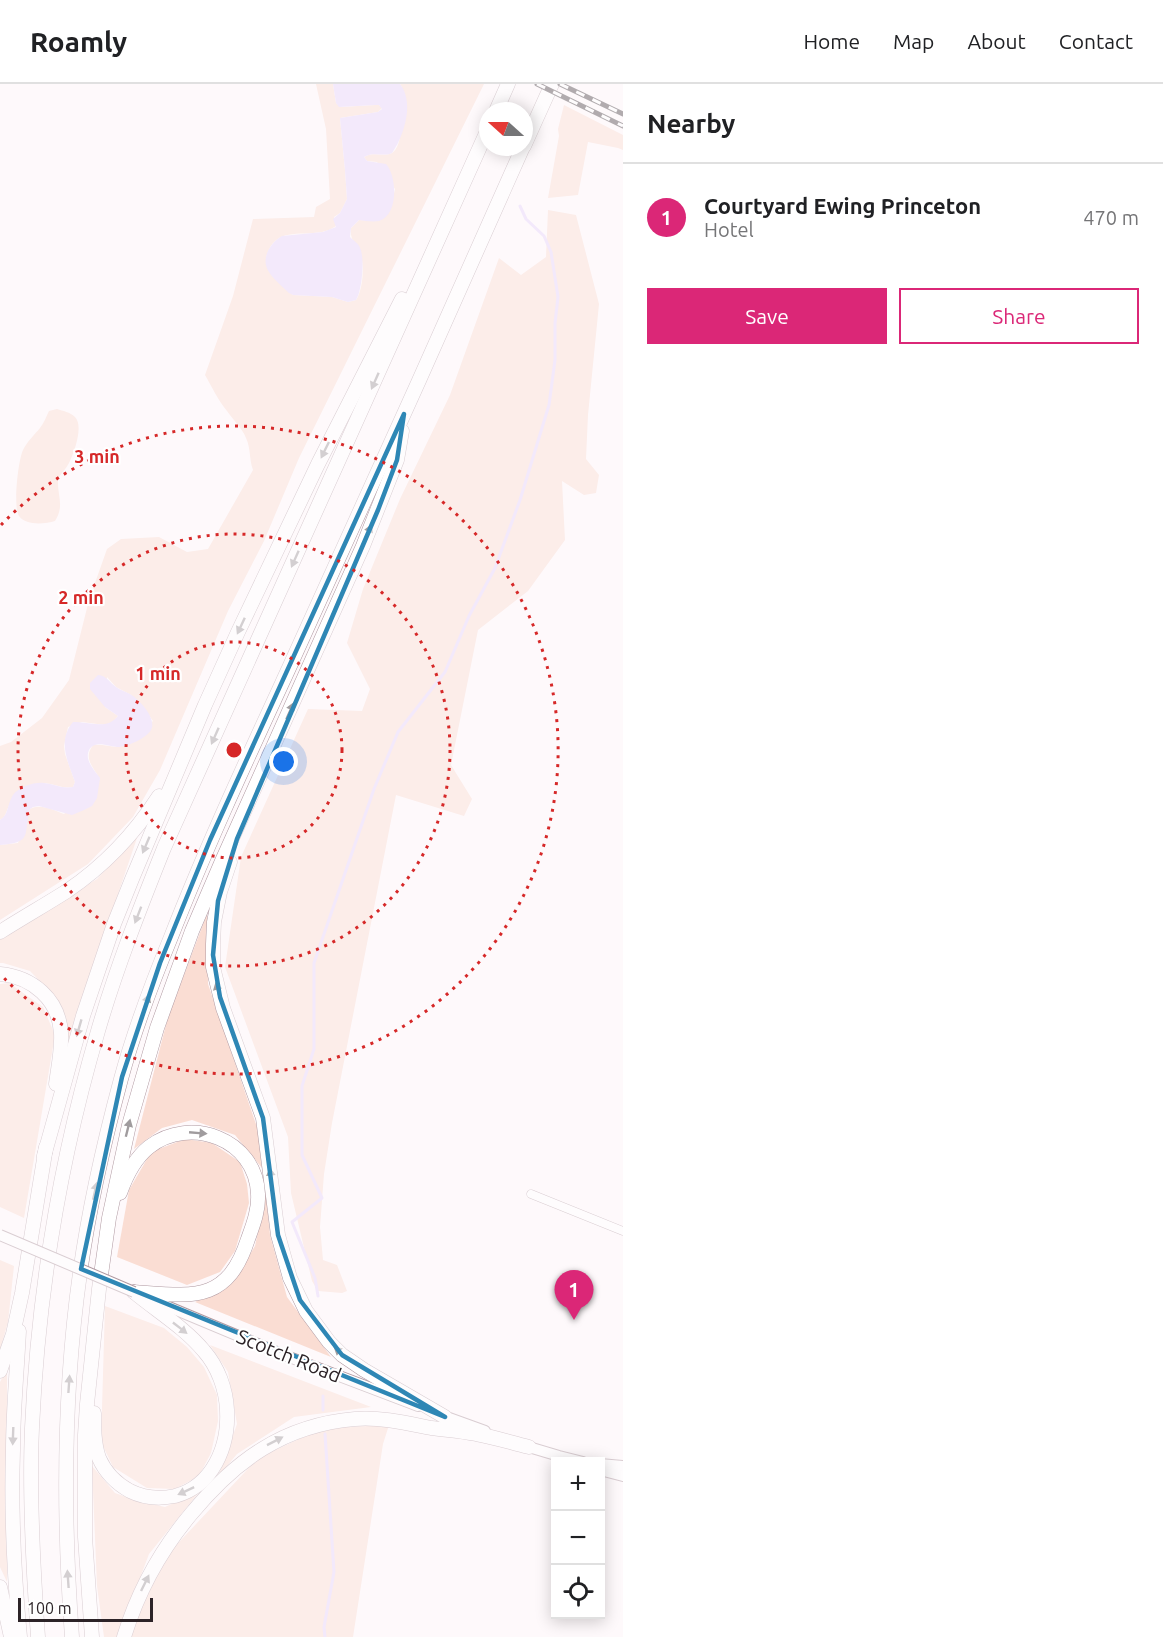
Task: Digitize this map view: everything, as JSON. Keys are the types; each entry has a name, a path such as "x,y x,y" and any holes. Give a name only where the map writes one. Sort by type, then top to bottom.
{"highway":[{"path":"500,102 508,84"},
{"path":"533,126 552,84"},
{"path":"44,1156 95,978 132,879 185,752 238,632 322,454 479,149"},
{"path":"38,1637 32,1549 31,1470 40,1315 65,1159 98,1029 136,918 164,848 479,151"},
{"path":"72,1637 66,1497 70,1362 80,1271 88,1227 106,1137 122,1077 149,993 192,882 520,156"},
{"path":"92,1637 85,1547 87,1404 96,1316 114,1188 137,1092 192,930 382,500 397,460 404,414"},
{"path":"278,737 241,828 226,872 218,901 213,967 220,997 263,1118 274,1209 282,1251 290,1278 300,1300 329,1342 359,1366 445,1417"},
{"path":"0,932 68,890 110,855 149,811 185,752"},
{"path":"0,974 23,979 36,987 52,1004 60,1022 61,1042 55,1096 22,1293 13,1334 0,1371"},
{"path":"106,1247 115,1207 126,1179 138,1158 155,1142 177,1134 205,1133 230,1144 248,1162 256,1182 258,1205 246,1246 232,1274 219,1285 196,1294 134,1292"},
{"path":"96,1316 94,1425 97,1451 103,1466 121,1485 141,1495 167,1497 188,1491 210,1473 223,1448 227,1414 223,1387 213,1362 205,1351 191,1337 134,1292"},
{"path":"20,1637 13,1543 13,1450 22,1293"},
{"path":"124,1637 146,1579 176,1533 228,1473 254,1453 290,1434 320,1424 355,1419 392,1420 478,1434 529,1447"},
{"path":"0,1587 12,1637"}],"main road":[{"name":"Scotch Road","path":"0,1235 284,1355 445,1417 560,1457"},
{"path":"605,1464 623,1466"},
{"path":"605,1471 623,1476"}],"street":[{"path":"531,1194 623,1231"}],"highlighted area":[{"path":"404,414 397,460 378,510 237,839 218,901 213,955 220,997 263,1118 278,1235 300,1300 342,1355 445,1417 81,1269 122,1077 160,963 210,840"}],"shaded area":[{"path":"316,84 333,84 336,103 341,107 379,105 382,108 378,112 340,118 347,199 340,213 334,217 336,226 322,232 281,237 270,248 266,258 283,286 293,295 332,297 348,302 356,300 363,276 362,261 352,237 351,228 359,220 378,221 391,207 395,189 377,162 367,161 364,157 371,154 389,154 396,148 402,122 402,87 400,84 484,84 299,458 264,541 228,611 160,770 133,817 88,864 0,920 0,845 18,843 30,809 43,807 64,814 100,779 89,758 93,745 122,746 153,721 141,704 131,695 116,687 107,677 105,707 118,716 113,722 105,725 82,722 68,727 64,746 75,782 73,787 44,783 31,786 12,801 0,820 0,746 11,742 42,718 69,680 89,600 107,549 121,539 159,537 187,552 208,549 253,470 249,446 244,434 205,375 233,296 253,219 314,217 316,207 330,199 326,129"},
{"path":"333,84 400,84 407,106 403,130 392,153 371,154 364,157 367,161 386,164 392,177 394,195 390,211 385,217 379,221 359,220 351,228 350,237 362,253 363,266 358,296 356,300 348,302 332,297 293,295 273,278 266,267 266,257 270,247 282,236 323,232 336,227 333,219 340,213 347,199 340,118 378,112 382,109 379,105 339,107 336,103"},
{"path":"564,105 623,135 623,150 588,142 578,195 548,198 559,136 558,129"},
{"path":"548,210 576,215 599,304 586,459 599,475 596,493 584,495 562,481 565,540 528,591 478,630 451,765 472,799 464,816 396,795 324,1174 320,1227 323,1260 337,1265 347,1291 342,1293 318,1291 312,1281 291,1193 288,1137 225,967 241,857 308,709 362,711 370,689 347,643 363,589 400,499 450,395 499,258 521,275 546,257"},
{"path":"57,409 69,413 78,421 77,440 69,463 58,479 60,510 55,521 31,523 22,519 17,511 17,484 21,456 49,411"},
{"path":"98,675 106,678 140,702 152,721 151,730 141,739 128,745 119,747 99,744 89,750 89,761 100,778 97,798 92,806 72,815 39,806 33,807 30,809 25,836 18,842 0,845 0,820 5,815 11,798 16,792 36,783 73,787 75,782 65,752 65,744 68,729 73,722 103,724 113,721 118,716 105,707 90,689 90,683"},
{"path":"138,835 69,1039 55,997 30,971 0,963 0,938 97,879"},
{"path":"207,914 208,984 258,1130 262,1168 235,1135 192,1120 162,1128 134,1149 168,1017"},
{"path":"9,983 43,1007 55,1035 24,1218 0,1207 0,984"},
{"path":"185,1139 212,1143 240,1162 247,1184 249,1203 235,1251 220,1272 187,1285 117,1257 129,1190 151,1152"},
{"path":"266,1194 270,1235 287,1297 331,1357 195,1302 234,1281 255,1246"},
{"path":"0,1260 14,1266 8,1322 0,1350"},
{"path":"105,1306 164,1328 187,1347 204,1367 217,1395 218,1421 211,1453 199,1476 175,1489 147,1488 113,1467 101,1442"},
{"path":"210,1345 371,1407 294,1417 237,1454 218,1477 237,1424 228,1372"},
{"path":"7,1369 7,1582 0,1567 0,1382"},
{"path":"389,1425 383,1444 353,1637 128,1637 166,1556 258,1458 323,1428"},
{"path":"92,1466 115,1493 138,1501 165,1507 200,1491 149,1554 118,1637 104,1637 97,1586"}],"waterway":[{"path":"318,1296 315,1278 292,1222 322,1198 302,1155 302,1086 314,1049 314,963 374,789 398,732 445,672 469,616 495,568 520,500 549,405 555,360 558,297 551,252 544,236 526,219 520,206"},
{"path":"323,1396 323,1410"},
{"path":"325,1434 334,1572 324,1627 325,1637"}],"railway":[{"path":"537,84 623,126"},
{"path":"560,84 623,114"}],"place":[{"name":"Courtyard Ewing Princeton","path":"574,1320"}]}
